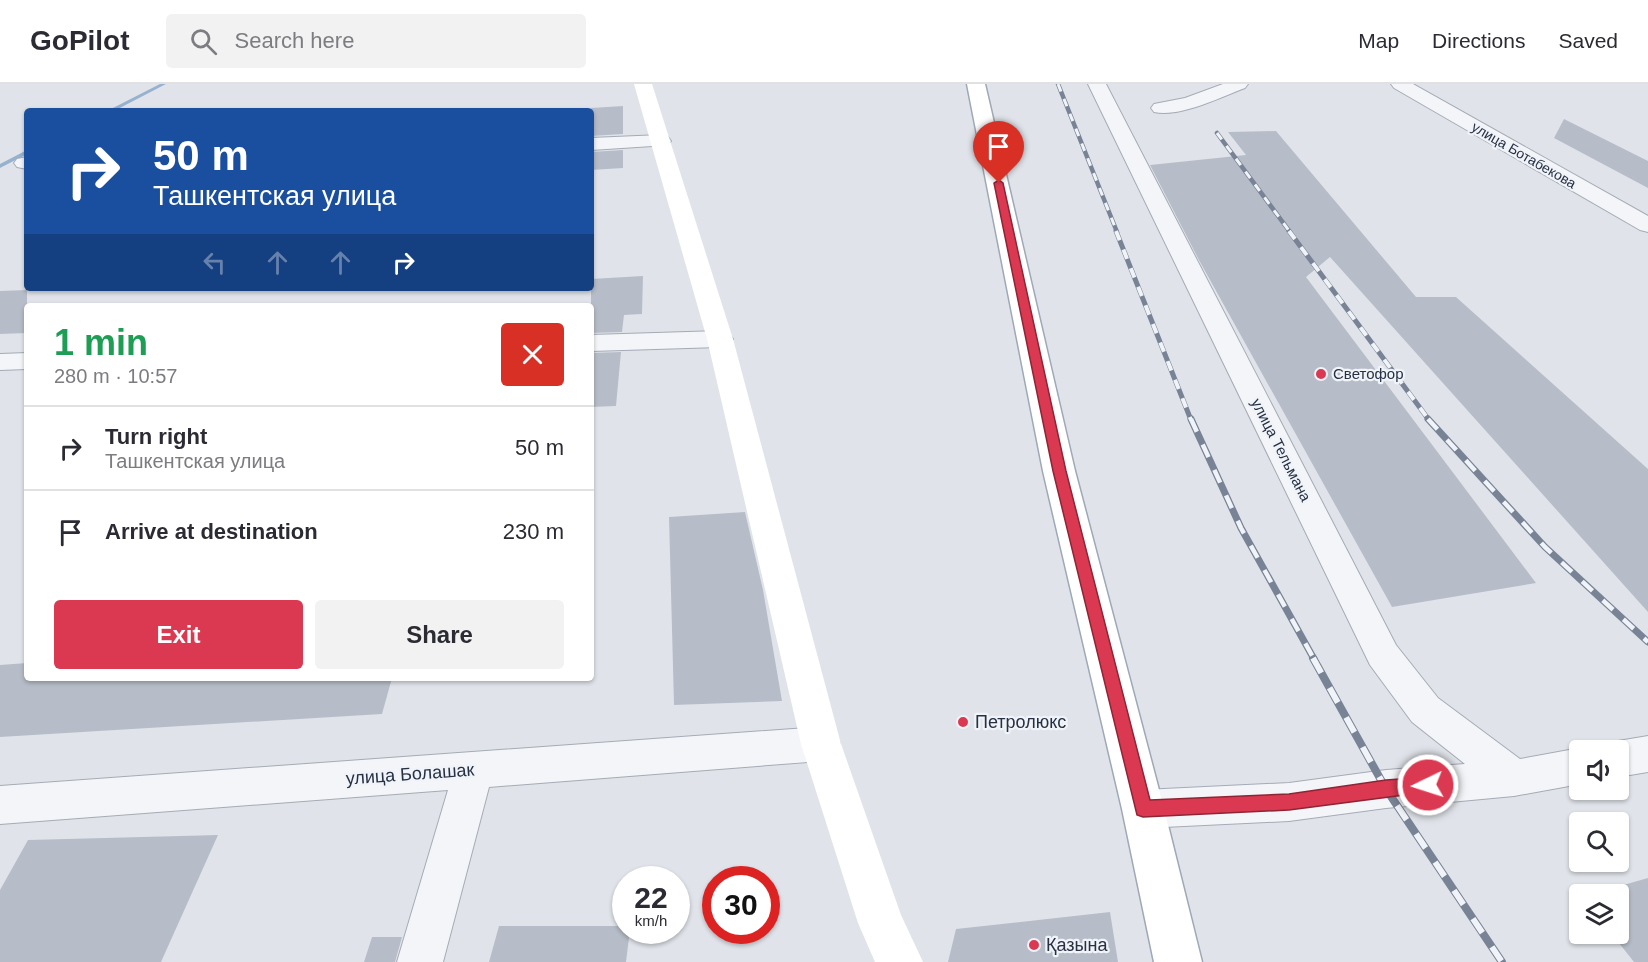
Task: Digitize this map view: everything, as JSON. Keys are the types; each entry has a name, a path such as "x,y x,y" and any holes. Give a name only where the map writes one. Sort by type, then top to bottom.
{"main road":[{"path":"643,84 720,339 821,744 881,923 899,962"},
{"path":"976,84 1059,471 1143,809 1178,962"}],"street":[{"name":"улица Тельмана","path":"1097,84 1140,120 1383,655 1425,710 1514,778"},
{"path":"1140,120 1239,84"},
{"name":"улица Ботабекова","path":"1400,84 1648,225"},
{"path":"1140,120 1156,86"},
{"path":"594,144 661,141"},
{"path":"594,343 720,339"},
{"path":"0,362 24,361"},
{"name":"улица Болашак","path":"0,805 821,744"},
{"path":"1629,757 1648,754"},
{"path":"1143,809 1289,802 1386,789 1514,778 1569,768"},
{"path":"420,962 474,770"}],"building":[{"path":"623,106 623,134 594,136 594,108 591,108"},
{"path":"1564,119 1648,161 1648,188 1554,138"},
{"path":"1276,131 1416,297 1456,297 1648,469 1648,612 1330,257 1306,277 1536,583 1392,607 1200,262 1150,165 1246,155 1228,132"},
{"path":"623,150 623,168 594,170 594,152"},
{"path":"643,276 642,314 624,315 622,332 594,333 594,303 591,303 591,291 594,291 594,279"},
{"path":"0,291 27,291 27,303 24,303 24,333 0,334"},
{"path":"621,352 616,406 594,407 594,353"},
{"path":"745,512 763,590 782,701 674,705 669,517"},
{"path":"24,663 24,681 391,681 382,714 0,737 0,665"},
{"path":"218,835 161,962 0,962 0,890 28,840"},
{"path":"1648,878 1648,962 1634,962 1620,944 1629,944 1629,884 1627,884"},
{"name":"Қазына","path":"1110,912 1118,962 948,962 956,929"},
{"path":"499,926 612,926 612,944 628,944 626,962 489,962"},
{"path":"372,937 402,937 395,962 364,962"}],"waterway":[{"path":"116,108 164,84"},
{"path":"0,166 24,154"}],"railway":[{"path":"1058,84 1117,232"},
{"path":"1217,133 1290,232"},
{"path":"1116,231 1191,420"},
{"path":"1289,231 1429,420"},
{"path":"1191,419 1241,528 1314,659"},
{"path":"1428,419 1545,547 1648,642"},
{"path":"1313,658 1386,789 1502,962"}],"place":[{"name":"Светофор","path":"1321,374"},
{"name":"Петролюкс","path":"963,722"},
{"name":"Қазына","path":"1034,945"}],"route":[{"path":"999,183 1059,471 1143,809 1289,802 1428,785"}]}
